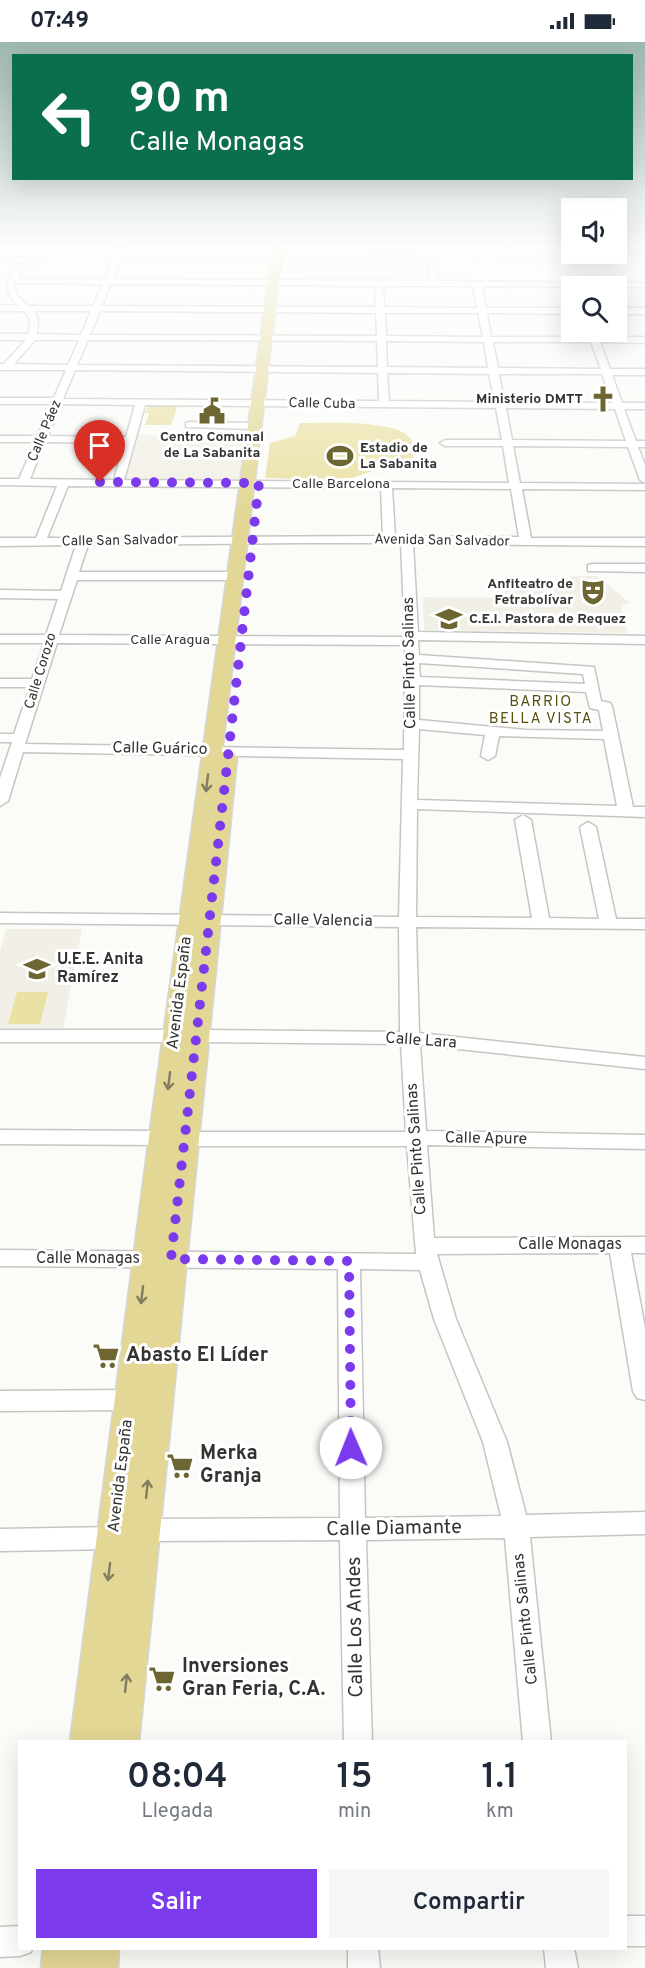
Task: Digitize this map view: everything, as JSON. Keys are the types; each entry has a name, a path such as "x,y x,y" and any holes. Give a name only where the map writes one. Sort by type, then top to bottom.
{"main road":[{"name":"Avenida España","path":"89,1740 147,1259 173,1138 260,411 271,338"},
{"name":"Avenida España","path":"233,641 235,576 246,539"},
{"name":"Avenida España","path":"120,1740 171,1259 173,1138"},
{"path":"62,1968 64,1950"},
{"path":"97,1968 99,1950"}],"street":[{"path":"0,336 271,338 349,336"},
{"path":"381,336 384,405"},
{"path":"404,336 487,339 561,337"},
{"path":"486,336 526,541"},
{"path":"4,367 32,337"},
{"name":"Calle Páez","path":"23,482 85,337"},
{"path":"627,339 645,340"},
{"path":"595,342 645,480"},
{"path":"4,367 645,372"},
{"name":"Calle Cuba","path":"0,401 141,402 260,411 384,405 645,406"},
{"path":"118,483 141,402"},
{"path":"190,425 260,411"},
{"path":"0,439 130,440"},
{"path":"445,443 645,444"},
{"name":"Calle Barcelona","path":"0,482 645,487"},
{"path":"40,542 64,482"},
{"path":"386,484 389,540"},
{"name":"Calle San Salvador","path":"0,542 246,539"},
{"name":"Avenida San Salvador","path":"246,539 645,542"},
{"name":"Calle Pinto Salinas","path":"407,540 413,681 408,922 410,1038 426,1254 445,1319 495,1442 505,1474 516,1527 537,1740"},
{"name":"Calle Corozo","path":"0,801 82,541"},
{"path":"592,568 645,568"},
{"path":"71,576 235,576"},
{"path":"0,594 65,595"},
{"name":"Calle Aragua","path":"0,639 645,640"},
{"path":"412,659 589,670 595,705 605,706 626,811"},
{"path":"413,681 592,688"},
{"path":"0,683 37,683"},
{"path":"412,724 493,731 610,735"},
{"path":"488,756 493,731"},
{"name":"Calle Guárico","path":"0,738 19,743 220,751 411,755"},
{"path":"410,804 645,812"},
{"path":"523,820 541,923"},
{"path":"588,827 609,924"},
{"name":"Calle Valencia","path":"0,918 645,924"},
{"name":"Calle Lara","path":"0,1036 410,1038 645,1063"},
{"name":"Calle Apure","path":"0,1137 388,1140 417,1138 645,1142"},
{"path":"618,1245 645,1390"},
{"name":"Calle Monagas","path":"0,1258 349,1261 426,1254 645,1245"},
{"name":"Calle Los Andes","path":"349,1261 358,1740"},
{"path":"0,1401 130,1400"},
{"name":"Calle Diamante","path":"142,1530 516,1527 645,1523"},
{"path":"0,1540 113,1538"},
{"path":"627,1931 645,1931"},
{"path":"0,1942 18,1941"},
{"path":"363,1950 364,1968"},
{"path":"559,1950 562,1968"}],"shaded area":[{"path":"149,405 178,405 171,425 145,425 149,413 145,413"},
{"name":"Estadio de La Sabanita","path":"300,423 358,423 402,432 412,441 413,466 384,467 346,480 265,478 270,443 295,436"},
{"path":"138,435 245,436 241,479 130,480 126,478"},
{"path":"570,576 597,576 630,603 621,605 627,633 424,630 423,599 420,597 506,598 504,586 567,587"},
{"name":"U.E.E. Anita Ramírez","path":"6,929 82,929 63,1028 0,1028 0,952"},
{"path":"17,992 48,992 40,1024 8,1024"}],"place":[{"name":"Ministerio DMTT","path":"603,399"},
{"name":"Centro Comunal de La Sabanita","path":"212,411"},
{"name":"Estadio de La Sabanita","path":"340,456"},
{"name":"Anfiteatro de Fetrabolívar","path":"593,592"},
{"name":"C.E.I. Pastora de Requez","path":"449,619"},
{"name":"U.E.E. Anita Ramírez","path":"37,969"},
{"name":"Abasto El Líder","path":"106,1356"},
{"name":"Merka Granja","path":"180,1466"},
{"name":"Inversiones Gran Feria, C.A.","path":"162,1679"}],"district":[{"name":"BARRIO BELLA VISTA","path":"541,710"}],"route":[{"path":"100,482 259,483 171,1259 349,1261 351,1448"}]}
